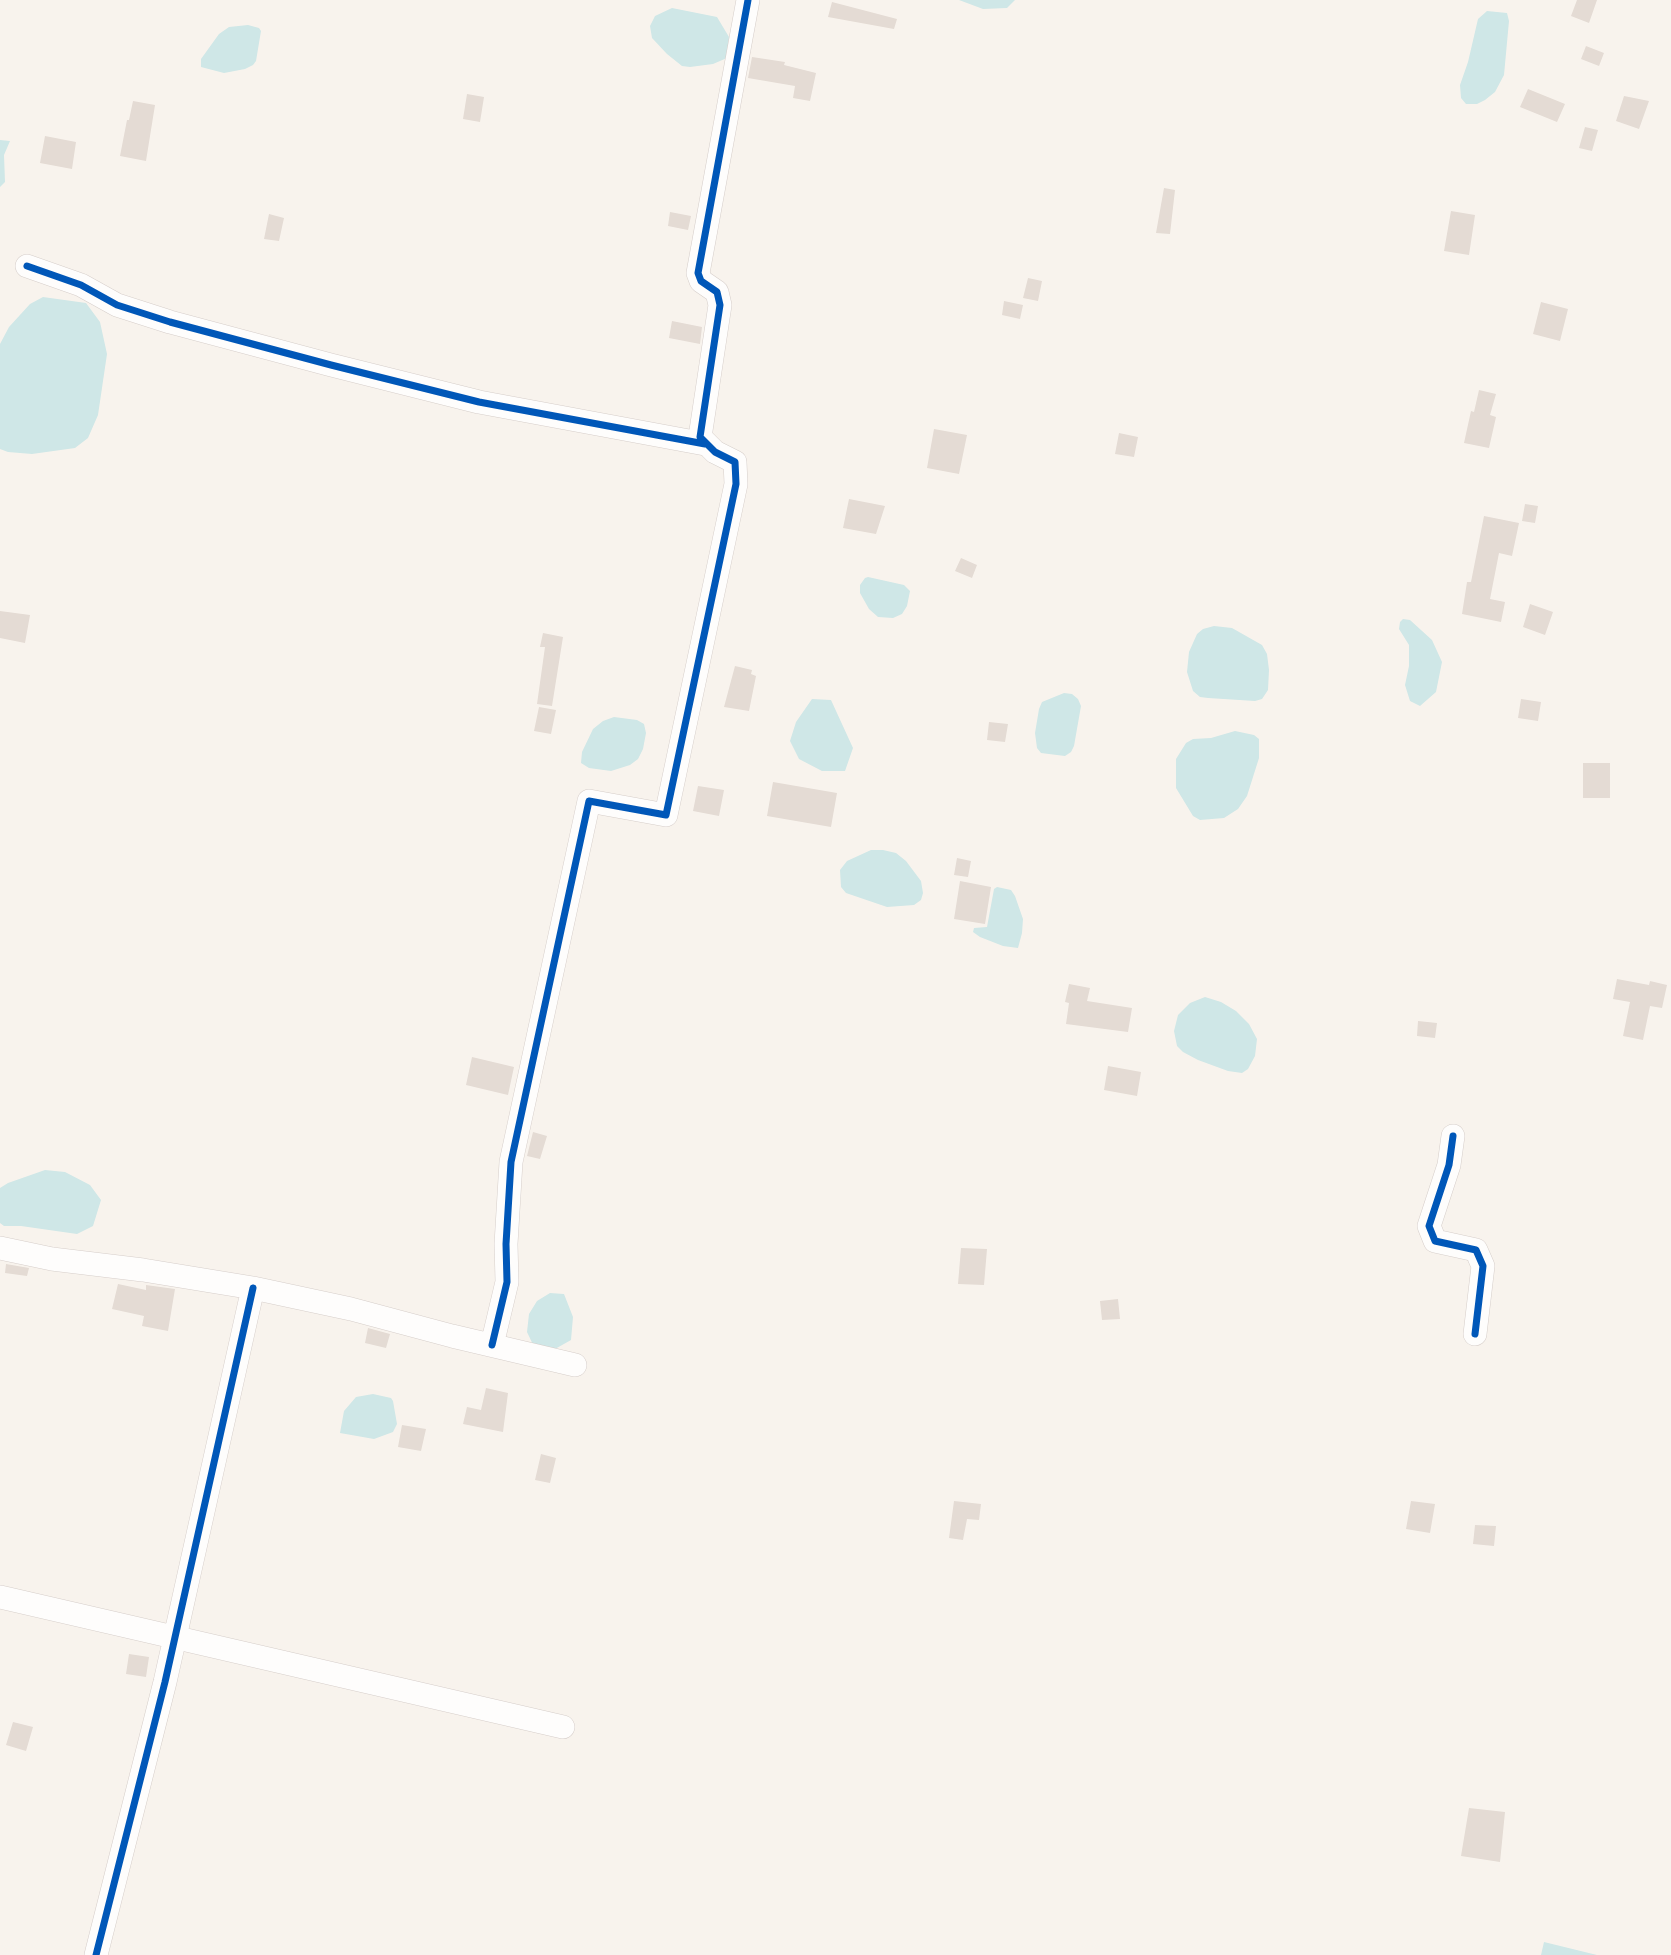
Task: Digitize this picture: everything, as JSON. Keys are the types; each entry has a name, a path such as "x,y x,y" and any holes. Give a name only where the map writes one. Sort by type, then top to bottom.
{"street":[{"path":"492,1345 507,1282 506,1244 511,1163 589,801 666,815 736,484 735,462 715,452 700,437 720,298 717,292 701,281 698,273 748,0"},
{"path":"27,267 81,285 117,305 170,323 317,362 479,402 705,444"},
{"path":"1453,1136 1449,1165 1429,1226 1435,1241 1476,1250 1483,1266 1475,1334"},
{"path":"0,1248 52,1259 143,1270 253,1288 575,1364"},
{"path":"96,1955 176,1637 253,1288"},
{"path":"0,1597 563,1727"}],"water":[{"path":"959,0 1015,0 1007,8 983,9"},
{"path":"672,8 717,17 729,37 727,58 713,64 690,67 682,66 667,54 652,38 650,26 655,16"},
{"path":"1487,11 1507,13 1509,21 1504,75 1495,92 1485,100 1477,104 1466,104 1461,98 1460,85 1478,19"},
{"path":"248,25 261,31 253,65 224,73 201,67 201,59 219,34 229,27"},
{"path":"0,140 10,141 4,155 5,182 0,187"},
{"path":"43,297 86,303 100,322 107,354 98,415 88,438 75,448 32,454 8,452 0,449 0,344 9,327 30,304"},
{"path":"868,577 904,585 910,591 902,614 893,618 878,617 869,609 860,593 860,585"},
{"path":"1403,619 1410,620 1432,640 1442,662 1436,692 1420,706 1410,701 1405,685 1409,645 1399,629"},
{"path":"1214,626 1232,628 1262,645 1267,654 1269,670 1268,690 1262,699 1255,701 1208,698 1200,697 1193,691 1187,672 1189,652 1197,634"},
{"path":"1064,693 1072,694 1081,706 1074,746 1065,756 1041,753 1037,748 1035,733 1039,709 1042,702"},
{"path":"812,699 831,700 853,748 845,771 822,771 799,759 790,741 796,722"},
{"path":"614,717 637,720 644,724 646,733 643,749 638,759 630,765 611,771 589,768 581,763 582,752 593,729"},
{"path":"1235,731 1254,735 1259,739 1259,758 1247,796 1238,809 1224,818 1200,820 1193,816 1176,788 1176,759 1186,743 1193,739 1211,738"},
{"path":"871,850 896,853 906,861 921,881 921,900 914,905 887,907 846,893 841,887 840,870 847,861"},
{"path":"997,887 1011,890 1023,919 1018,948 1003,946 973,932 974,928 987,927 994,889"},
{"path":"1205,997 1236,1011 1249,1024 1257,1039 1255,1056 1248,1069 1242,1073 1198,1060 1177,1046 1174,1031 1178,1015 1190,1003"},
{"path":"45,1170 65,1172 90,1185 101,1200 93,1226 77,1234 4,1226 0,1223 0,1188"},
{"path":"550,1293 564,1294 573,1317 571,1340 555,1349 536,1351 527,1332 529,1314 537,1301"},
{"path":"373,1394 391,1398 393,1401 397,1424 393,1432 374,1439 340,1433 344,1411 356,1397"},
{"path":"1544,1942 1597,1955 1541,1955"}],"building":[{"path":"1577,0 1597,0 1589,23 1571,16"},
{"path":"832,2 897,19 894,29 828,17"},
{"path":"1586,46 1604,53 1599,66 1581,59"},
{"path":"752,57 785,62 784,65 816,73 810,101 793,98 795,86 748,78"},
{"path":"1528,89 1565,104 1557,122 1520,107"},
{"path":"467,94 484,97 480,122 463,119"},
{"path":"1624,96 1649,101 1639,129 1616,121"},
{"path":"133,101 155,105 146,161 120,156"},
{"path":"1585,127 1598,130 1592,151 1579,148"},
{"path":"45,136 76,142 72,169 40,163"},
{"path":"1164,188 1175,190 1170,234 1156,233"},
{"path":"1451,211 1475,215 1469,255 1444,251"},
{"path":"670,212 691,216 688,230 668,226"},
{"path":"269,214 284,218 279,241 264,239"},
{"path":"1028,278 1042,281 1038,301 1023,298"},
{"path":"1004,301 1023,305 1020,319 1002,315"},
{"path":"1541,302 1568,309 1560,341 1533,334"},
{"path":"672,321 702,327 700,344 669,338"},
{"path":"1479,390 1496,394 1490,415 1496,417 1489,448 1464,443"},
{"path":"934,429 967,435 959,474 927,468"},
{"path":"1119,433 1138,437 1134,457 1115,454"},
{"path":"849,499 885,506 876,534 843,528"},
{"path":"1525,504 1538,506 1535,523 1522,521"},
{"path":"1484,516 1519,523 1512,556 1499,553 1490,599 1505,602 1501,622 1462,614 1467,582 1471,582"},
{"path":"961,558 977,565 972,578 955,571"},
{"path":"1530,604 1553,612 1545,635 1523,627"},
{"path":"0,611 30,615 25,643 0,638"},
{"path":"543,633 563,637 552,706 537,704 545,647 540,647"},
{"path":"735,666 752,670 751,674 756,676 749,711 724,707"},
{"path":"1521,699 1541,702 1538,721 1518,718"},
{"path":"539,707 556,710 551,734 534,731"},
{"path":"989,722 1008,724 1005,742 987,740"},
{"path":"1583,763 1610,763 1610,798 1583,798"},
{"path":"773,782 837,793 831,827 767,816"},
{"path":"698,786 724,790 719,816 693,811"},
{"path":"957,858 971,861 968,877 954,875"},
{"path":"960,881 991,887 985,924 954,919"},
{"path":"1617,979 1649,985 1650,981 1667,985 1662,1008 1650,1006 1643,1040 1623,1036 1630,1002 1613,999"},
{"path":"1069,984 1090,988 1087,1001 1132,1008 1128,1032 1066,1024 1069,1003 1065,1002"},
{"path":"1418,1021 1437,1023 1435,1038 1417,1036"},
{"path":"472,1057 514,1067 508,1095 466,1085"},
{"path":"1108,1066 1141,1072 1137,1096 1104,1090"},
{"path":"533,1132 547,1136 540,1159 527,1156"},
{"path":"961,1248 987,1249 984,1285 958,1284"},
{"path":"6,1264 29,1268 27,1276 5,1273"},
{"path":"118,1284 146,1290 146,1285 175,1289 168,1331 142,1326 144,1316 112,1309"},
{"path":"1118,1299 1120,1319 1102,1320 1100,1301"},
{"path":"368,1328 390,1334 386,1348 365,1343"},
{"path":"486,1388 508,1393 503,1432 463,1424 467,1407 481,1410"},
{"path":"402,1425 426,1429 421,1451 398,1447"},
{"path":"541,1454 556,1458 550,1483 535,1480"},
{"path":"954,1501 981,1504 979,1520 967,1519 963,1540 949,1538"},
{"path":"1411,1501 1435,1504 1430,1533 1406,1529"},
{"path":"1475,1525 1496,1526 1494,1546 1473,1544"},
{"path":"129,1654 149,1657 146,1677 126,1674"},
{"path":"13,1722 33,1727 26,1751 6,1745"},
{"path":"1469,1808 1505,1812 1500,1862 1461,1856"}],"cycle path":[{"path":"492,1345 507,1282 506,1244 511,1162 589,801 666,815 736,484 735,462 715,452 700,437 720,305 717,292 701,281 698,273 748,0"},
{"path":"27,266 81,285 117,305 331,365 479,402 705,444"},
{"path":"1453,1136 1449,1165 1429,1226 1435,1241 1476,1250 1483,1266 1475,1334"},
{"path":"96,1955 165,1682 253,1288"}]}
